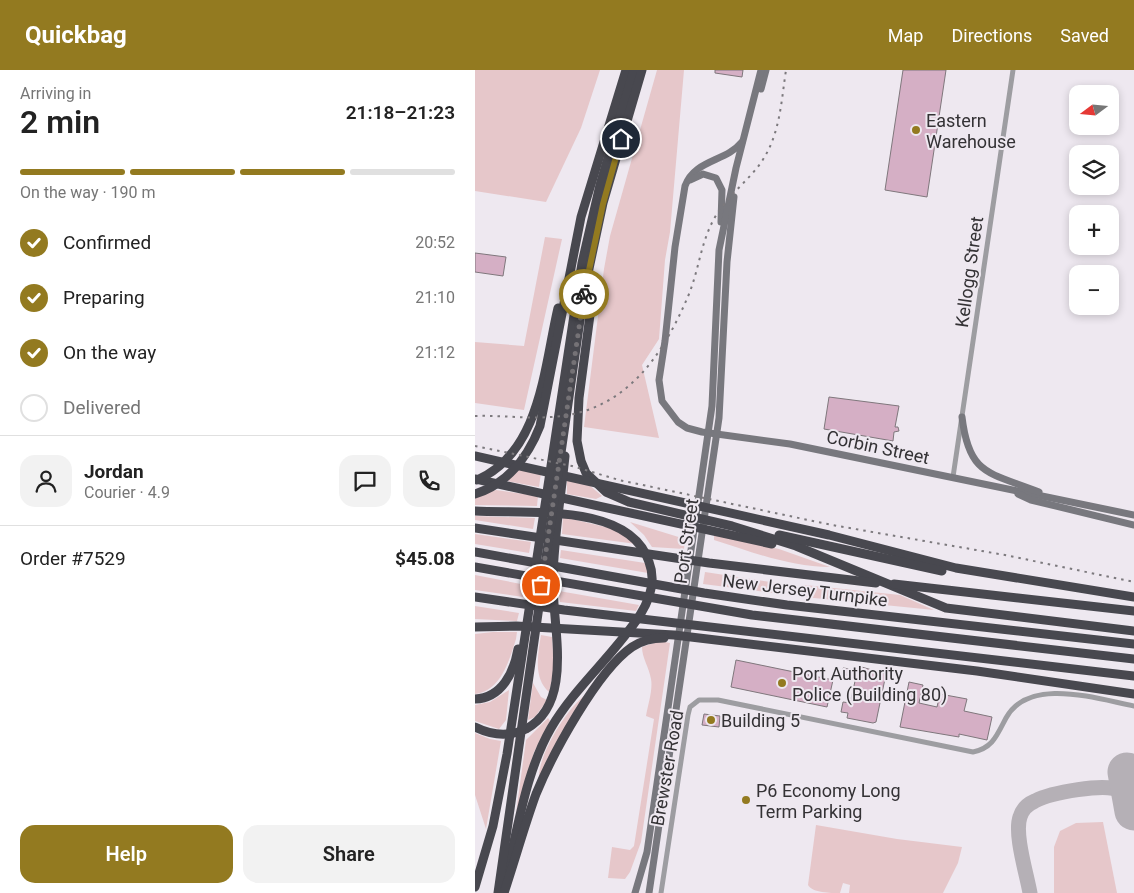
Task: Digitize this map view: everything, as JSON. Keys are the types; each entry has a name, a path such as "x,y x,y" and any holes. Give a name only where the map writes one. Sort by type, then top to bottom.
{"highway":[{"path":"475,480 493,472 508,459 520,444 527,429 592,174 626,70"},
{"path":"501,893 529,609 582,263 600,185 634,70"},
{"path":"475,887 496,814 589,266 617,153 643,70"},
{"path":"475,494 489,489 506,477 520,462 540,426 577,232"},
{"path":"589,266 589,315 577,429 581,461 595,484 611,495 635,504 932,569 1134,597"},
{"path":"475,727 497,734 521,731 541,716 554,692 557,663 553,577 570,419 571,379"},
{"path":"475,456 823,534 949,567 1019,580"},
{"path":"475,480 813,554"},
{"path":"475,511 568,515 599,520 621,528 639,542 650,564 652,581 649,596 641,614 556,721 538,755 501,893"},
{"path":"732,526 796,546 927,602 952,609 1134,631"},
{"name":"New Jersey Turnpike","path":"475,528 773,571 1134,611"},
{"name":"New Jersey Turnpike","path":"475,552 704,593 787,605 1134,644"},
{"name":"New Jersey Turnpike","path":"475,567 752,615 1134,659"},
{"path":"475,597 564,610 1134,676"},
{"path":"475,627 496,625 654,633 971,670 1134,694"},
{"path":"501,893 543,778 570,728 599,682 618,659 637,644 657,638 685,637"},
{"path":"475,699 489,696 505,683 526,638"}],"main road":[{"path":"733,195 761,70"},
{"path":"733,195 744,139 766,70"},
{"path":"685,186 689,177 699,166 733,150 744,139"},
{"path":"685,186 693,177 703,174 712,175 720,183 722,199 719,250"},
{"name":"Corbin Street","path":"685,186 675,247 665,341 659,374 661,396 670,414 687,428 747,439 790,444 1134,515"},
{"name":"Port Street","path":"635,893 645,861 711,416 719,250 733,195"},
{"name":"Port Street","path":"649,893 687,648 719,418 726,271 733,195"},
{"path":"961,417 965,442 971,457 981,467 1055,498"},
{"name":"Corbin Street","path":"1001,488 1031,500 1134,525"}],"street":[{"name":"Kellogg Street","path":"953,477 1013,70"},
{"name":"Brewster Road","path":"661,893 687,715 692,704 699,700 718,700 973,752 985,748 997,739 1005,720 1014,708 1037,695 1063,694 1134,706"}],"shaded area":[{"path":"475,70 600,70 581,128 546,202 475,191"},
{"path":"657,70 684,70 659,339 642,365 659,438 584,427 610,236"},
{"path":"545,237 562,239 524,410 475,403 475,342 524,346"},
{"path":"520,469 541,473 539,487 507,481"},
{"path":"567,480 588,484 602,496 596,499 567,494"},
{"path":"496,490 538,496 537,506 475,505 475,497"},
{"path":"475,516 535,518 533,529 475,520"},
{"path":"563,517 614,529 636,544 562,534"},
{"path":"630,522 685,539 684,549 652,547 644,535"},
{"path":"475,534 531,542 529,553 475,544"},
{"path":"714,535 779,549 830,567 786,562 771,558 714,540"},
{"path":"561,550 645,563 648,573 560,558"},
{"path":"705,572 784,584 781,594 703,584"},
{"path":"475,575 526,585 523,597 475,590"},
{"path":"805,585 900,595 934,610 798,595 806,590 799,586"},
{"path":"559,591 639,605 636,611 560,602"},
{"path":"475,606 519,613 517,621 475,619"},
{"path":"517,632 516,639 507,665 498,681 484,692 475,694 475,634"},
{"path":"541,635 552,637 554,670 549,692 544,686 539,673 538,658"},
{"path":"660,641 670,643 641,842 630,872 625,879 608,878 612,847 630,850 634,846 654,719 646,716 651,683 642,647"},
{"path":"533,683 541,697 547,700 535,717 528,720"},
{"path":"509,690 506,720 499,729 475,721 475,705 490,702"},
{"path":"590,692 539,779 543,757 556,731 573,707"},
{"path":"548,718 550,721 534,752 516,813 526,740"},
{"path":"475,733 501,741 486,829 475,795"},
{"path":"1103,822 1117,893 1054,893 1054,847 1060,831 1076,823"},
{"path":"816,825 897,839 962,847 958,863 943,893 849,893 850,885 843,883 840,893 822,892 810,888 808,885"}],"building":[{"path":"715,70 743,70 742,77 715,73"},
{"name":"Eastern Warehouse","path":"903,70 946,70 927,197 885,190"},
{"path":"475,253 506,257 503,276 475,272"},
{"path":"829,397 899,406 895,427 898,427 899,431 894,432 893,441 824,429"},
{"name":"Port Authority Police (Building 80)","path":"736,660 833,680 827,707 731,687"},
{"path":"858,666 886,674 876,722 873,723 847,718 848,713 841,712 843,702 850,703 856,677 842,674 843,668 857,670"},
{"path":"909,682 923,685 919,703 937,707 940,694 967,699 964,711 992,717 987,740 959,734 959,737 900,727"},
{"name":"Building 5","path":"704,714 720,716 719,727 702,725"}],"taxiway":[{"path":"1030,893 1019,834 1020,817 1030,804 1042,798 1065,792 1091,788 1114,789 1121,791 1126,796 1134,814"}],"runway":[{"path":"1127,772 1134,811"}],"railway":[{"path":"475,416 551,417 577,413 600,405 620,393 638,377 667,339 679,317 689,294 706,237 714,219 724,204 760,164 767,153 779,119 786,70"},
{"path":"475,446 572,466 619,480 832,525 1005,555 1134,582"}],"way so far":[{"path":"541,585 584,294"}],"place":[{"name":"Eastern Warehouse","path":"916,130"},
{"name":"Port Authority Police (Building 80)","path":"782,683"},
{"name":"Building 5","path":"711,720"},
{"name":"P6 Economy Long Term Parking","path":"746,800"}],"route":[{"path":"584,294 603,204 621,139"}]}
